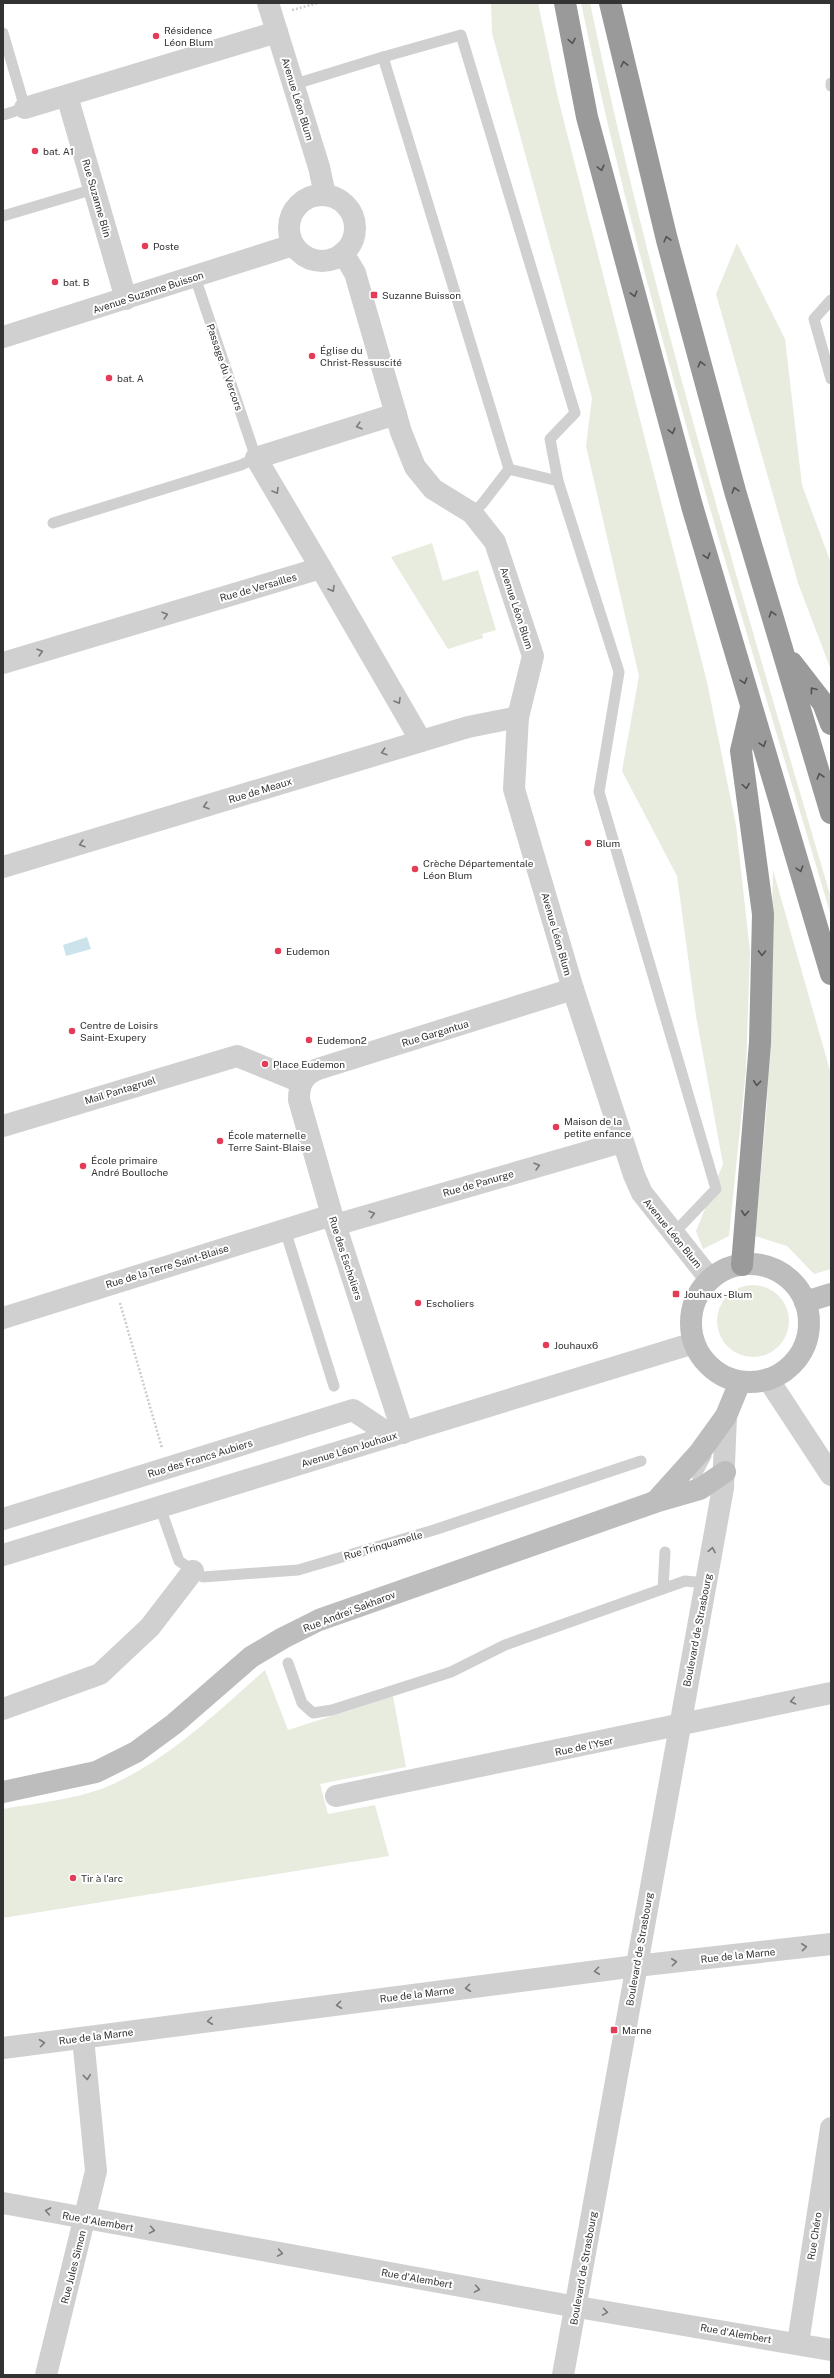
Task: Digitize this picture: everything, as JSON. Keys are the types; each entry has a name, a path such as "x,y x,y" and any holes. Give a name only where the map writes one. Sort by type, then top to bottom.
{"highway":[{"path":"565,3 587,117 692,506 831,974"},
{"path":"610,3 667,240 735,491 784,651 831,813"},
{"path":"784,651 823,703 831,724"},
{"path":"742,1265 760,1043 763,922 756,848 741,751 751,706"}],"street":[{"name":"Avenue Léon Blum","path":"272,17 292,85 319,166 325,195"},
{"path":"25,108 67,96 272,17"},
{"name":"Rue Suzanne Blin","path":"67,96 126,299"},
{"path":"325,195 344,204 351,213 354,224 354,234 343,253 328,260 311,259 301,254 293,245 289,236 289,225 297,206 315,196 325,195"},
{"name":"Avenue Suzanne Buisson","path":"3,337 293,245"},
{"name":"Avenue Léon Blum","path":"343,253 355,273 396,414 415,467 433,489 472,513 495,542 533,656 518,717 514,789 573,989 622,1142 642,1193 675,1232 710,1279"},
{"path":"396,414 256,458 421,740"},
{"name":"Rue de Versailles","path":"3,663 321,568"},
{"name":"Rue de Meaux","path":"3,868 421,740 468,727 518,717"},
{"name":"Rue Gargantua","path":"301,1082 306,1075 318,1069 573,989"},
{"name":"Mail Pantagruel","path":"3,1126 237,1056 301,1082"},
{"name":"Rue des Escholiers","path":"301,1082 299,1100 397,1434"},
{"name":"Rue de Panurge","path":"333,1220 622,1142"},
{"name":"Rue de la Terre Saint-Blaise","path":"3,1318 285,1230 333,1220"},
{"path":"742,1265 761,1265 780,1272 795,1285 805,1302 809,1320 807,1339 798,1357 785,1371 768,1379 754,1382 740,1382 723,1376 709,1366 694,1344 690,1321 693,1305 700,1291 710,1279 725,1270 742,1265"},
{"path":"805,1302 831,1294"},
{"name":"Avenue Léon Jouhaux","path":"3,1555 694,1344"},
{"path":"768,1379 831,1475"},
{"name":"Rue Andreï Sakharov","path":"655,1502 700,1452 726,1416 740,1382"},
{"name":"Rue des Francs Aubiers","path":"3,1519 352,1410 397,1434"},
{"name":"Boulevard de Strasbourg","path":"563,2375 679,1726 717,1523 725,1472 726,1416"},
{"name":"Rue Andreï Sakharov","path":"3,1792 96,1772 136,1752 174,1724 251,1657 283,1638 319,1620 655,1502 700,1489 725,1472"},
{"path":"700,1489 717,1523"},
{"path":"3,1709 100,1674 150,1627 193,1571"},
{"name":"Rue de l'Yser","path":"336,1796 679,1726 831,1693"},
{"name":"Rue de la Marne","path":"3,2048 636,1966 831,1944"},
{"name":"Rue Jules Simon","path":"46,2375 86,2218 96,2171 83,2038"},
{"name":"Rue Chéro","path":"798,2344 831,2128"},
{"name":"Rue d'Alembert","path":"3,2203 576,2307 831,2350"}],"lane":[{"path":"3,33 25,108 3,115"},
{"path":"292,85 461,35 575,413 550,439 558,481 619,672 599,792 716,1189 675,1232"},
{"path":"384,57 509,469"},
{"path":"3,216 94,189"},
{"name":"Passage du Vercors","path":"195,277 256,458"},
{"path":"831,300 814,320 831,379"},
{"path":"53,523 241,465 256,458"},
{"path":"509,469 558,481"},
{"path":"472,513 482,504 509,469"},
{"path":"285,1230 334,1386"},
{"path":"700,1489 697,1473 726,1416"},
{"name":"Rue Trinquamelle","path":"160,1507 179,1561 203,1577 298,1570 434,1530 641,1461"},
{"path":"663,1589 665,1552"},
{"path":"288,1664 302,1703 313,1713 332,1710 451,1672 505,1645 685,1581 706,1583"}],"path":[{"path":"272,17 318,3"},
{"path":"114,1283 168,1468"}],"shaded area":[{"path":"491,3 538,3 558,98 707,682 736,825 750,951 746,1070 729,1236 703,1249 696,1231 723,1164 696,1016 677,876 622,771 639,676 586,446 592,398 492,33"},
{"path":"581,3 590,3 615,116 671,341 733,564 831,898 831,916 730,576 665,348 606,119"},
{"path":"737,243 785,339 802,485 831,563 831,670 798,583 716,294"},
{"path":"432,543 443,581 478,570 496,630 482,634 483,638 448,649 391,557"},
{"path":"773,870 831,1074 831,1269 814,1274 787,1246 755,1236 767,1104"},
{"path":"753,1285 773,1291 783,1301 789,1321 783,1341 773,1351 753,1357 733,1351 723,1341 717,1321 723,1301 733,1291"},
{"path":"265,1670 288,1730 393,1696 406,1767 320,1784 328,1814 375,1805 389,1856 3,1918 3,1809 79,1796 104,1788 127,1777 148,1765 189,1736"}],"water":[{"path":"87,937 91,949 66,956 63,945"}],"place":[{"name":"Résidence Léon Blum","path":"156,36"},
{"name":"bat. A1","path":"35,151"},
{"name":"Poste","path":"145,246"},
{"name":"bat. B","path":"55,282"},
{"name":"Suzanne Buisson","path":"374,295"},
{"name":"Église du Christ-Ressuscité","path":"312,356"},
{"name":"bat. A","path":"109,378"},
{"name":"Blum","path":"588,843"},
{"name":"Crèche Départementale Léon Blum","path":"415,869"},
{"name":"Eudemon","path":"278,951"},
{"name":"Centre de Loisirs Saint-Exupery","path":"72,1031"},
{"name":"Eudemon2","path":"309,1040"},
{"name":"Place Eudemon","path":"265,1064"},
{"name":"Maison de la petite enfance","path":"556,1127"},
{"name":"École maternelle Terre Saint-Blaise","path":"220,1141"},
{"name":"École primaire André Boulloche","path":"83,1166"},
{"name":"Jouhaux - Blum","path":"676,1294"},
{"name":"Escholiers","path":"418,1303"},
{"name":"Jouhaux6","path":"546,1345"},
{"name":"Tir à l'arc","path":"73,1878"},
{"name":"Marne","path":"614,2030"}]}
